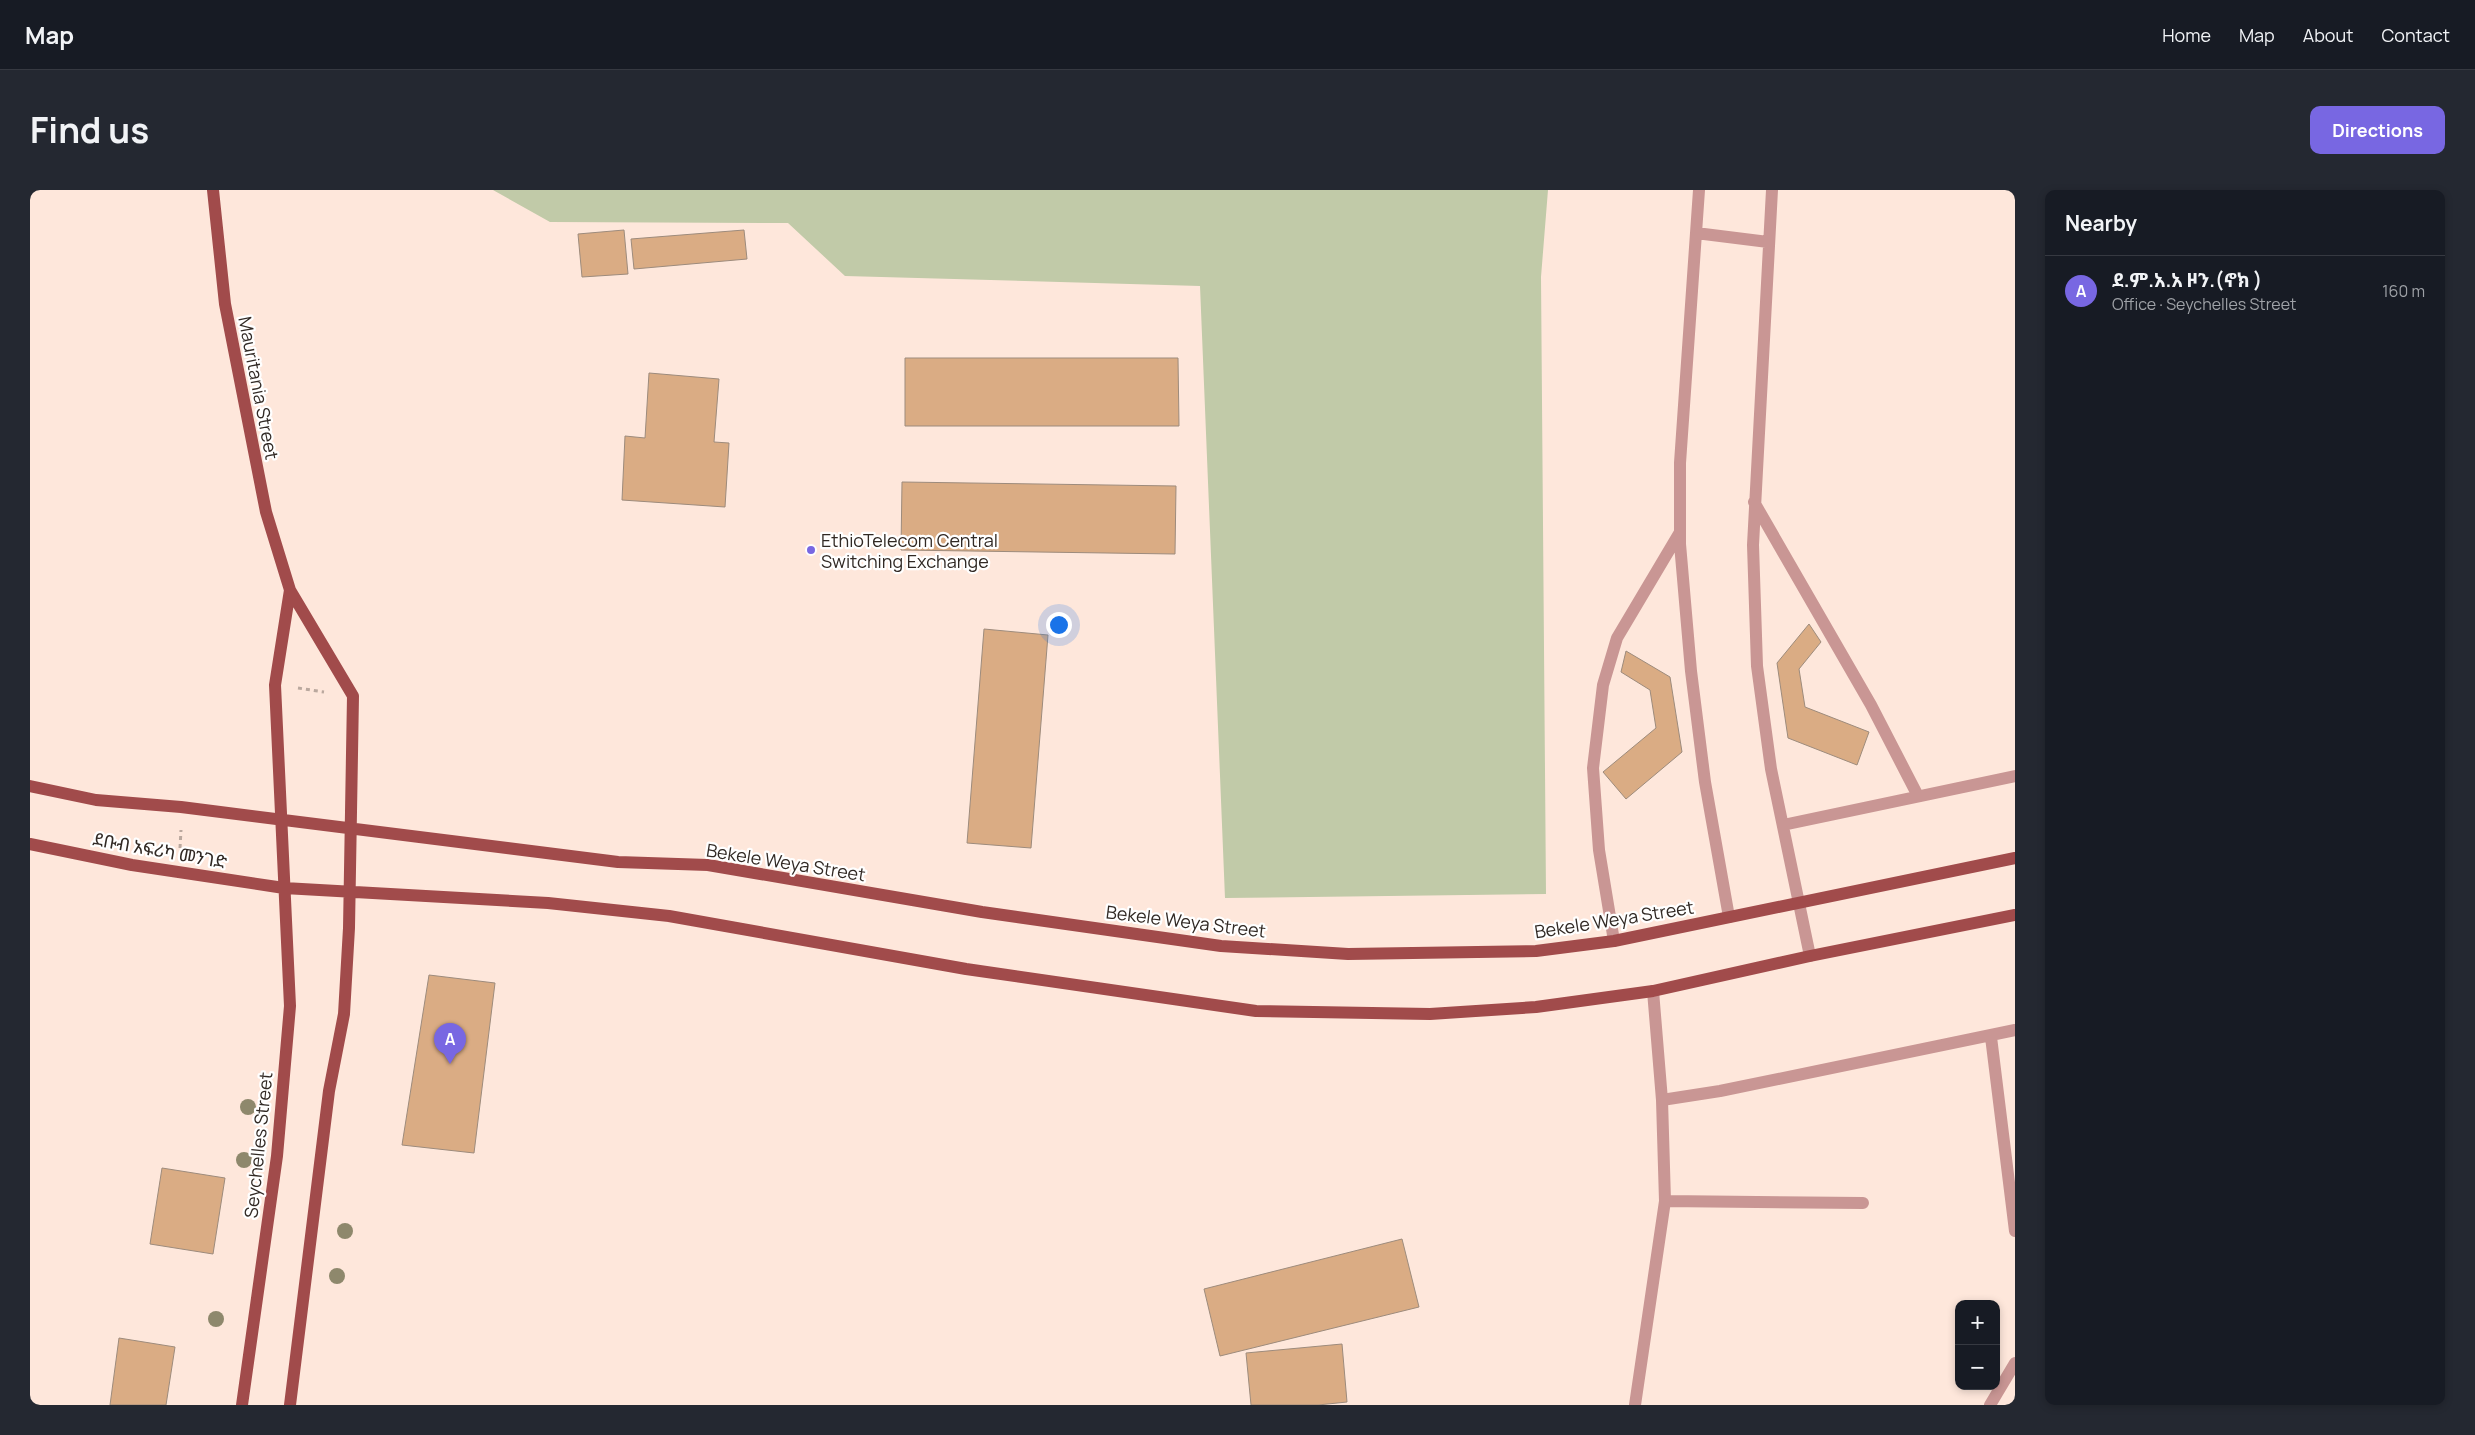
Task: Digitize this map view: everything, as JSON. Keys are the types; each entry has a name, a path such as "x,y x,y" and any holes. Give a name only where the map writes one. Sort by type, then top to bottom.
{"main road":[{"name":"Mauritania Street","path":"213,190 225,304 266,512 290,590 353,696"},
{"name":"Mauritania Street","path":"282,821 275,685 290,590"},
{"path":"290,1405 329,1091 344,1014 350,892 353,696"},
{"path":"30,786 96,800 181,806 282,821"},
{"name":"Bekele Weya Street","path":"282,821 618,862 708,866 982,912 1221,946 1348,954 1536,951 1614,941 2015,858"},
{"name":"Seychelles Street","path":"242,1405 277,1156 290,1006 282,821"},
{"name":"ደቡብ አፍሪካ መንገድ","path":"30,844 132,865 284,888 548,903 669,916 966,969 1256,1012 1430,1014 1536,1008 1653,991 1810,956 2015,915"}],"lane":[{"path":"1699,190 1680,463 1680,532 1691,671 1705,782 1729,917"},
{"path":"1772,190 1752,545 1757,666 1772,770 1810,956"},
{"path":"1696,233 1768,242"},
{"path":"1754,502 1870,704 1918,796"},
{"path":"1614,941 1599,850 1593,768 1603,685 1617,638 1680,532"},
{"path":"1783,825 2015,776"},
{"path":"1635,1405 1665,1201 1662,1100 1653,991"},
{"path":"1662,1100 1720,1091 1991,1037 2015,1030"},
{"path":"1991,1037 2015,1232"},
{"path":"1665,1201 1863,1202"},
{"path":"1990,1405 2015,1363"}],"path":[{"path":"275,685 353,696"},
{"path":"180,872 181,806"}],"green space":[{"path":"493,190 1548,190 1541,277 1546,894 1225,898 1200,286 845,276 788,223 550,222"}],"building":[{"path":"624,230 628,274 582,277 578,234"},
{"path":"744,230 747,259 634,269 631,239"},
{"path":"905,358 1178,358 1179,426 905,426"},
{"path":"649,373 719,379 714,442 729,443 725,507 622,500 625,436 645,438"},
{"path":"902,482 1176,486 1175,554 901,550"},
{"path":"1809,624 1821,642 1799,669 1805,707 1869,732 1857,765 1788,738 1777,663"},
{"path":"984,629 1048,635 1031,848 967,843"},
{"path":"1626,651 1670,677 1682,752 1626,799 1603,772 1656,728 1650,690 1621,672"},
{"path":"429,975 495,983 474,1153 402,1145"},
{"path":"162,1168 225,1178 213,1254 150,1244"},
{"path":"1402,1239 1419,1307 1220,1356 1204,1289"},
{"path":"119,1338 175,1347 166,1405 110,1405"},
{"path":"1342,1344 1347,1402 1318,1405 1251,1405 1246,1353"}],"place":[{"name":"EthioTelecom Central Switching Exchange","path":"811,550"},
{"name":"ደ.ም.አ.አ ዞን.(ኖክ )","path":"450,1064"}]}
